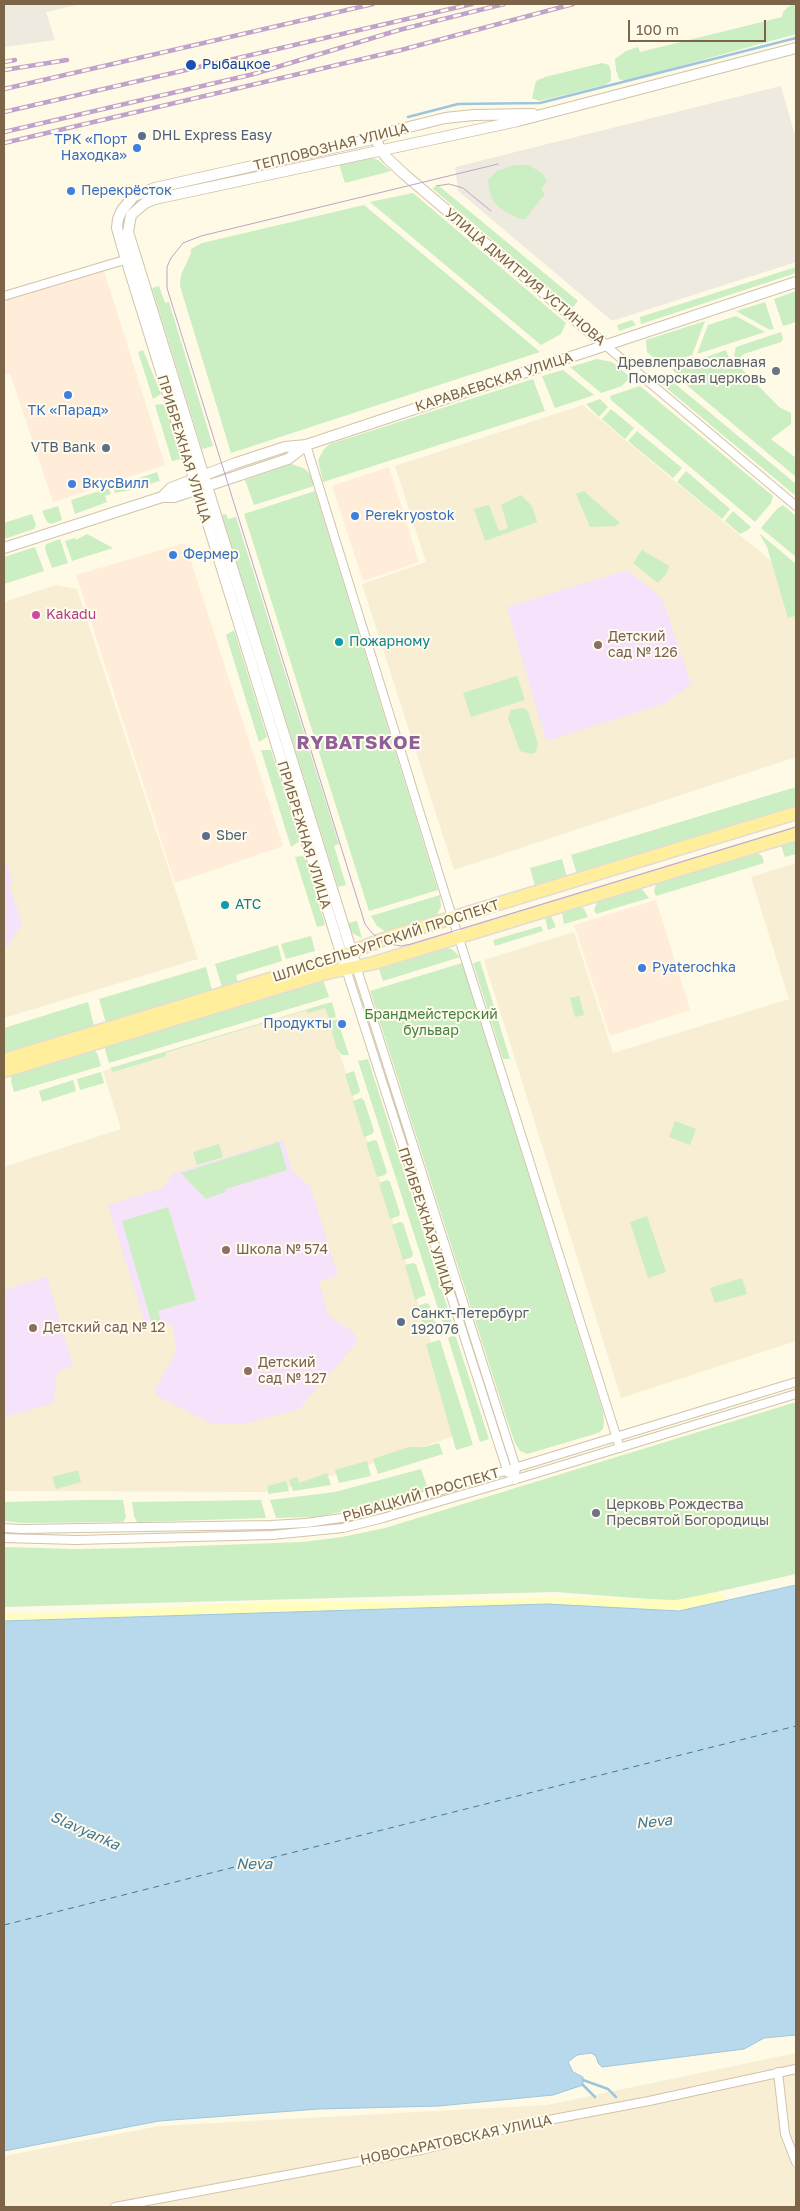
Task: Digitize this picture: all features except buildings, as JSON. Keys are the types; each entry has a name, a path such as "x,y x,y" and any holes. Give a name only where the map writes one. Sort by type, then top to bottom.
{"main road":[{"name":"ШЛИССЕЛЬБУРГСКИЙ ПРОСПЕКТ","path":"4,1060 323,963 389,937 796,813"},
{"name":"ШЛИССЕЛЬБУРГСКИЙ ПРОСПЕКТ","path":"4,1071 326,973 351,968 459,937 796,834"}],"street":[{"name":"ТЕПЛОВОЗНАЯ УЛИЦА","path":"137,209 155,199 541,114 796,48"},
{"name":"ТЕПЛОВОЗНАЯ УЛИЦА","path":"127,203 134,196 155,188 377,138 393,131 445,118 502,114 541,114"},
{"name":"УЛИЦА ДМИТРИЯ УСТИНОВА","path":"377,138 380,149 404,174 796,506"},
{"name":"ПРИБРЕЖНАЯ УЛИЦА","path":"127,203 118,219 117,228 131,258 205,475 346,953"},
{"name":"ПРИБРЕЖНАЯ УЛИЦА","path":"137,209 128,223 131,258 195,485 346,953 516,1468 514,1480"},
{"path":"4,296 131,258"},
{"name":"КАРАВАЕВСКАЯ УЛИЦА","path":"4,548 162,497 174,497 195,485 205,475 285,447 306,445 796,282"},
{"name":"КАРАВАЕВСКАЯ УЛИЦА","path":"195,485 208,486 288,459 306,445"},
{"path":"306,445 620,1448"},
{"name":"ПРИБРЕЖНАЯ УЛИЦА","path":"351,968 506,1471 514,1480"},
{"name":"РЫБАЦКИЙ ПРОСПЕКТ","path":"4,1528 306,1523 341,1518 381,1509 796,1382"},
{"name":"РЫБАЦКИЙ ПРОСПЕКТ","path":"4,1538 76,1540 272,1535 324,1531 383,1518 514,1480 796,1394"},
{"name":"НОВОСАРАТОВСКАЯ УЛИЦА","path":"115,2207 139,2205 421,2150 517,2126 649,2101 796,2069"},
{"path":"778,2072 785,2134 796,2162"}],"shaded area":[{"path":"4,4 77,5 46,12 55,40 4,47"},
{"path":"781,86 796,139 796,262 611,320 458,191 455,167"},
{"path":"104,271 165,465 53,502 10,373 4,375 4,300"},
{"path":"583,405 782,570 796,616 796,757 454,870 362,584 426,562 395,466"},
{"path":"389,467 419,562 363,581 332,486"},
{"path":"185,543 283,846 175,883 76,575"},
{"name":"Детский сад № 126","path":"627,570 662,598 691,684 664,704 546,741 507,607"},
{"path":"56,585 77,589 198,959 4,1018 4,602"},
{"path":"4,855 13,882 9,884 22,924 7,947 4,948"},
{"path":"796,863 796,1341 621,1398 484,960 574,932 613,1053 789,999 751,877"},
{"path":"656,900 690,1010 610,1036 574,925"},
{"path":"324,1004 460,1434 359,1468 273,1492 4,1491 4,1167 121,1129 103,1071"},
{"path":"283,1140 293,1172 310,1186 338,1275 319,1282 329,1316 354,1332 357,1342 299,1409 247,1423 213,1424 159,1397 154,1391 176,1352 173,1326 172,1324 164,1327 145,1323 108,1205 163,1188 174,1173"},
{"name":"Детский сад № 12","path":"47,1277 73,1366 57,1372 54,1403 4,1417 4,1290"},
{"path":"796,2053 796,2207 4,2207 4,2156 159,2126 547,2105"}],"green space":[{"path":"796,4 796,34 626,81 619,79 615,59 626,51 638,47 640,52 782,17 783,12 789,6"},
{"path":"602,63 609,65 611,72 611,81 605,85 539,101 532,98 536,81"},
{"path":"369,157 378,160 391,171 345,183 339,164"},
{"path":"514,165 528,165 542,173 547,181 541,189 545,194 525,219 520,219 501,209 494,202 489,190 488,180 497,171"},
{"path":"439,186 578,301 572,308 432,188"},
{"path":"413,193 566,323 561,334 541,345 370,202"},
{"path":"364,205 540,352 231,453 180,286 181,275 191,249 202,243"},
{"path":"796,267 796,273 641,324 640,317"},
{"path":"159,286 165,303 169,302 213,446 202,449 152,288"},
{"path":"796,291 796,322 783,326 774,299"},
{"path":"765,302 774,329 770,330 736,311"},
{"path":"736,316 765,332 697,354 708,325"},
{"path":"632,320 636,325 619,331 617,325"},
{"path":"705,321 692,355 662,365 647,352 646,340"},
{"path":"781,332 783,339 781,342 744,354 739,359 734,356 736,347"},
{"path":"143,350 161,394 153,399 138,352"},
{"path":"726,350 732,366 740,367 779,407 791,413 791,424 771,439 796,458 796,477 683,382 672,369"},
{"path":"597,359 612,362 630,377 622,386 601,393 570,367"},
{"path":"563,370 594,395 555,408 542,376"},
{"path":"662,375 796,484 796,496 658,381"},
{"path":"533,379 545,411 323,482 318,460 324,449 330,444"},
{"path":"640,386 773,496 771,503 755,522 611,400 610,396"},
{"path":"600,399 608,407 599,417 586,404"},
{"path":"155,405 165,405 181,459 172,461"},
{"path":"611,409 634,428 625,439 602,419"},
{"path":"637,431 682,468 673,478 628,441"},
{"path":"292,464 305,469 310,474 314,486 254,505 245,480"},
{"path":"686,471 730,509 722,519 677,482"},
{"path":"157,472 160,481 136,488 133,480"},
{"path":"129,482 131,490 115,493 113,487"},
{"path":"109,488 111,494 105,496 107,502 75,514 71,500"},
{"path":"315,491 438,890 369,911 244,514"},
{"path":"584,491 620,523 616,526 590,527 576,494"},
{"path":"521,495 532,506 537,522 485,541 474,509 489,505 499,531 504,530 508,527 501,505"},
{"path":"783,505 796,516 796,557 761,528 777,509"},
{"path":"58,506 62,520 51,524 47,522 42,511"},
{"path":"733,511 751,527 748,530 740,534 725,521"},
{"path":"32,514 36,525 34,529 4,539 4,523"},
{"path":"226,514 228,519 236,517 339,844 334,846 346,885 338,887 222,515"},
{"path":"759,533 796,564 796,624 794,616 788,618 767,547"},
{"path":"87,534 113,548 72,561 65,541 75,538 76,540"},
{"path":"60,539 68,563 52,568 45,549 46,544"},
{"path":"35,547 44,571 4,584 4,557"},
{"path":"642,550 669,566 667,573 658,583 633,563"},
{"path":"234,630 267,737 259,742 226,635"},
{"path":"517,676 525,700 471,717 463,693"},
{"path":"523,708 528,711 538,744 536,752 532,754 520,751 508,718 511,710"},
{"path":"261,750 271,750 300,841 291,847"},
{"path":"796,787 796,807 577,874 571,855"},
{"path":"796,841 796,854 785,857 781,846"},
{"path":"758,853 762,856 764,863 656,896 654,891 656,884"},
{"path":"295,857 305,857 325,925 317,927"},
{"path":"562,859 567,877 535,886 530,868"},
{"path":"641,888 649,898 596,914 594,910 597,902"},
{"path":"440,895 441,907 436,916 386,932 377,926 371,916"},
{"path":"581,907 588,917 564,924 562,913"},
{"path":"551,916 556,927 548,930 545,918"},
{"path":"357,921 362,938 352,933 348,923"},
{"path":"541,926 543,931 495,946 493,940"},
{"path":"311,936 315,951 286,959 281,944"},
{"path":"278,945 282,961 236,975 238,982 222,987 215,964"},
{"path":"447,948 452,949 460,957 383,981 379,969"},
{"path":"480,961 510,1059 503,1059 473,963"},
{"name":"Брандмейстерский бульвар","path":"462,963 603,1412 603,1429 598,1433 527,1454 520,1451 515,1443 506,1417 370,991"},
{"path":"206,967 212,990 106,1023 99,999"},
{"path":"323,980 329,997 109,1063 105,1050 106,1046"},
{"path":"579,996 584,1015 575,1017 570,998"},
{"path":"88,1002 94,1026 4,1054 4,1028"},
{"path":"332,1002 336,1017 329,1019 325,1008 308,1013 307,1010 165,1053 166,1056 113,1072 110,1068"},
{"path":"337,1019 349,1055 342,1055 337,1049 329,1022"},
{"path":"93,1050 97,1053 101,1066 14,1092 11,1081 12,1074"},
{"path":"368,1059 453,1325 445,1330 358,1061"},
{"path":"354,1071 360,1090 359,1093 352,1096 345,1074"},
{"path":"101,1072 104,1083 80,1090 77,1079"},
{"path":"73,1080 76,1091 42,1102 39,1091"},
{"path":"361,1098 364,1100 374,1131 372,1134 364,1137 353,1101"},
{"path":"675,1121 696,1129 690,1145 669,1137"},
{"path":"374,1140 377,1141 387,1172 385,1175 377,1177 366,1143"},
{"path":"279,1142 287,1170 226,1189 225,1192 206,1199 181,1173"},
{"path":"219,1144 223,1157 197,1165 193,1152"},
{"path":"387,1180 390,1182 400,1213 399,1216 390,1219 379,1183"},
{"path":"168,1207 196,1300 158,1311 161,1321 152,1324 122,1221"},
{"path":"647,1216 666,1272 648,1278 630,1222"},
{"path":"400,1222 403,1223 413,1254 412,1257 403,1260 392,1225"},
{"path":"416,1264 426,1295 415,1300 405,1265"},
{"path":"742,1278 747,1294 715,1303 710,1288"},
{"path":"426,1303 429,1304 438,1332 429,1335 425,1332 418,1306"},
{"path":"456,1337 489,1439 480,1442 448,1338"},
{"path":"440,1340 473,1445 456,1450 426,1344"},
{"path":"796,1402 796,1574 676,1601 555,1592 4,1607 4,1547 139,1548 303,1542 342,1537 385,1528"},
{"path":"439,1443 443,1454 378,1474 373,1459 409,1447 424,1447"},
{"path":"367,1461 371,1476 339,1483 335,1470"},
{"path":"421,1469 428,1489 318,1517 276,1518 270,1500 335,1492"},
{"path":"78,1470 81,1482 56,1489 52,1477"},
{"path":"327,1473 331,1485 293,1491 289,1480 297,1477 299,1483"},
{"path":"286,1481 289,1491 268,1494 268,1486"},
{"path":"123,1500 126,1517 123,1522 23,1523 4,1521 4,1502"},
{"path":"261,1500 266,1518 137,1522 132,1502"}],"sand":[{"path":"713,1593 724,1593 724,1601 679,1611 547,1604 4,1621 4,1613 37,1614 264,1602 403,1602 571,1597 676,1600"}],"water":[{"name":"Neva","path":"796,1585 796,2035 764,2038 744,2049 602,2067 598,2063 596,2056 591,2053 577,2055 568,2062 573,2072 583,2077 583,2085 553,2095 439,2106 319,2109 159,2121 4,2151 4,1621 547,1604 679,1611"}],"waterway":[{"path":"408,117 458,104 540,103 796,38"},
{"path":"583,2080 608,2089 616,2097"},
{"path":"583,2085 595,2097"}],"ferry route":[{"path":"4,1925 796,1726"}],"tram line":[{"path":"498,164 201,236 183,243 171,258 167,267 167,288 365,924 384,943 401,946 411,944 796,827"},
{"path":"436,186 449,184 463,188 491,211"}],"railway":[{"path":"4,89 373,4"},
{"path":"4,112 472,4"},
{"path":"4,132 254,74 399,30 504,4"},
{"path":"4,143 401,50 573,4"},
{"path":"4,62 15,60"},
{"path":"4,70 67,60"}],"place":[{"name":"Рыбацкое","path":"191,65"},
{"name":"DHL Express Easy","path":"142,136"},
{"name":"ТРК «Порт Находка»","path":"137,148"},
{"name":"Перекрёсток","path":"71,191"},
{"name":"Древлеправославная Поморская церковь","path":"776,371"},
{"name":"ТК «Парад»","path":"68,395"},
{"name":"VTB Bank","path":"106,448"},
{"name":"ВкусВилл","path":"72,484"},
{"name":"Perekryostok","path":"355,516"},
{"name":"Фермер","path":"173,555"},
{"name":"Kakadu","path":"36,615"},
{"name":"Пожарному","path":"339,642"},
{"name":"Детский сад № 126","path":"598,645"},
{"name":"Sber","path":"206,836"},
{"name":"АТС","path":"225,905"},
{"name":"Pyaterochka","path":"642,968"},
{"name":"Продукты","path":"342,1024"},
{"name":"Школа № 574","path":"226,1250"},
{"name":"Санкт-Петербург 192076","path":"401,1322"},
{"name":"Детский сад № 12","path":"33,1328"},
{"name":"Детский сад № 127","path":"248,1371"},
{"name":"Церковь Рождества Пресвятой Богородицы","path":"596,1513"}],"district":[{"name":"RYBATSKOE","path":"359,743"}],"water label":[{"name":"Slavyanka","path":"85,1831"}]}
